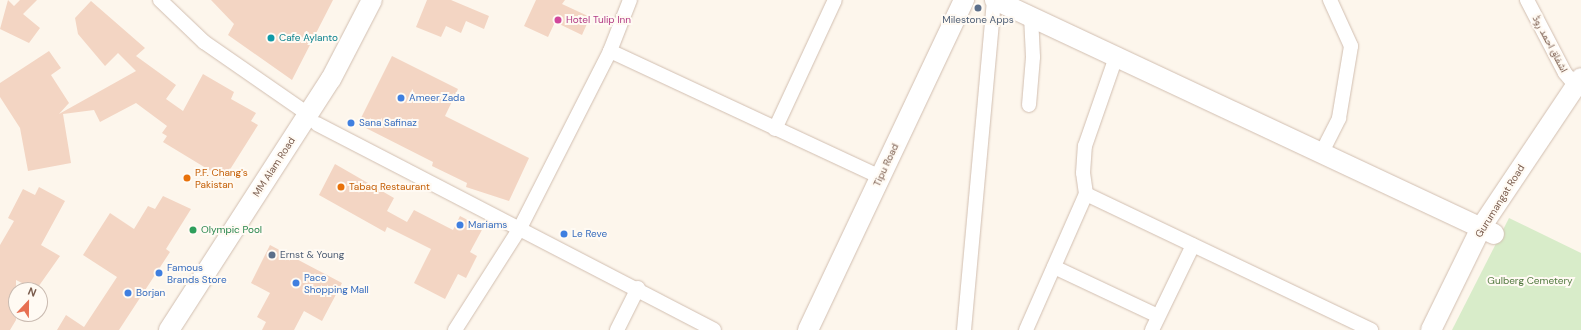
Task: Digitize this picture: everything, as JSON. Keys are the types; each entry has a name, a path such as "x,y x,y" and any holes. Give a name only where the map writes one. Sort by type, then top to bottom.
{"street":[{"path":"160,0 204,42 313,119 520,228 638,288 714,330"},
{"name":"MM Alam Road","path":"184,330 313,119 372,0"},
{"name":"MM Alam Road","path":"169,330 367,42 387,0"},
{"path":"455,330 520,228 610,51 630,0"},
{"path":"775,129 836,0"},
{"name":"Tipu Road","path":"808,330 964,0"},
{"path":"964,330 994,0 1117,54 1488,230"},
{"path":"1322,152 1339,118 1351,46 1330,0"},
{"name":"اشفاق احمد روڈ","path":"1527,0 1564,73 1579,89"},
{"path":"1029,105 1032,16"},
{"path":"610,51 880,177"},
{"path":"1026,330 1086,194 1083,173 1085,146 1117,54"},
{"name":"Gurumangat Road","path":"1431,330 1488,230 1579,89"},
{"path":"1086,194 1371,330"},
{"name":"Gurumangat Road","path":"1446,330 1488,230"},
{"path":"1152,330 1193,244"},
{"path":"1054,267 1158,316"},
{"path":"617,330 638,288"}],"green space":[{"name":"Gulberg Cemetery","path":"1509,218 1581,253 1581,330 1452,330"}],"building":[{"path":"8,0 14,6 20,0 37,0 23,14 40,28 29,43 0,29"},
{"name":"Cafe Aylanto","path":"211,0 333,0 292,80 228,35 234,24"},
{"path":"427,0 451,0 489,16 484,29 466,21 461,33 446,26 441,37 416,27"},
{"name":"Hotel Tulip Inn","path":"536,0 565,0 562,4 590,17 582,35 555,22 548,37 524,26"},
{"path":"91,1 145,48 136,56 176,85 166,99 183,111 203,74 234,92 231,99 256,113 251,121 258,125 224,179 163,142 167,136 162,133 167,126 136,103 100,122 94,110 63,114 71,163 28,171 20,128 0,97 0,83 49,51 61,68 51,75 69,103 59,114 136,71 118,53 105,66 78,34 75,18"},
{"path":"392,56 458,89 445,116 529,158 509,201 466,187 467,183 432,166 433,162 358,124"},
{"path":"335,164 394,198 387,211 407,222 414,210 453,230 460,216 483,228 470,252 477,256 466,278 458,274 445,299 414,283 431,249 387,227 385,232 319,195"},
{"path":"39,187 65,201 41,245 60,256 42,282 20,282 16,280 16,282 8,282 8,322 15,322 10,330 0,330 0,245 14,221 8,218 23,189 35,195"},
{"path":"163,196 191,209 166,249 170,252 119,330 57,330 66,315 84,327 117,277 83,255 110,213 134,229 148,206 155,209"},
{"name":"Pace Shopping Mall","path":"270,245 342,283 322,321 304,311 294,330 262,330 266,322 257,317 270,293 251,283"}],"place":[{"name":"Milestone Apps","path":"978,8"},
{"name":"Hotel Tulip Inn","path":"558,20"},
{"name":"Cafe Aylanto","path":"271,38"},
{"name":"Ameer Zada","path":"401,98"},
{"name":"Sana Safinaz","path":"351,123"},
{"name":"P.F. Chang's Pakistan","path":"187,178"},
{"name":"Tabaq Restaurant","path":"341,187"},
{"name":"Mariams","path":"460,225"},
{"name":"Olympic Pool","path":"193,230"},
{"name":"Le Reve","path":"564,234"},
{"name":"Ernst & Young","path":"272,255"},
{"name":"Famous Brands Store","path":"159,273"},
{"name":"Pace Shopping Mall","path":"296,283"},
{"name":"Borjan","path":"128,293"}]}
